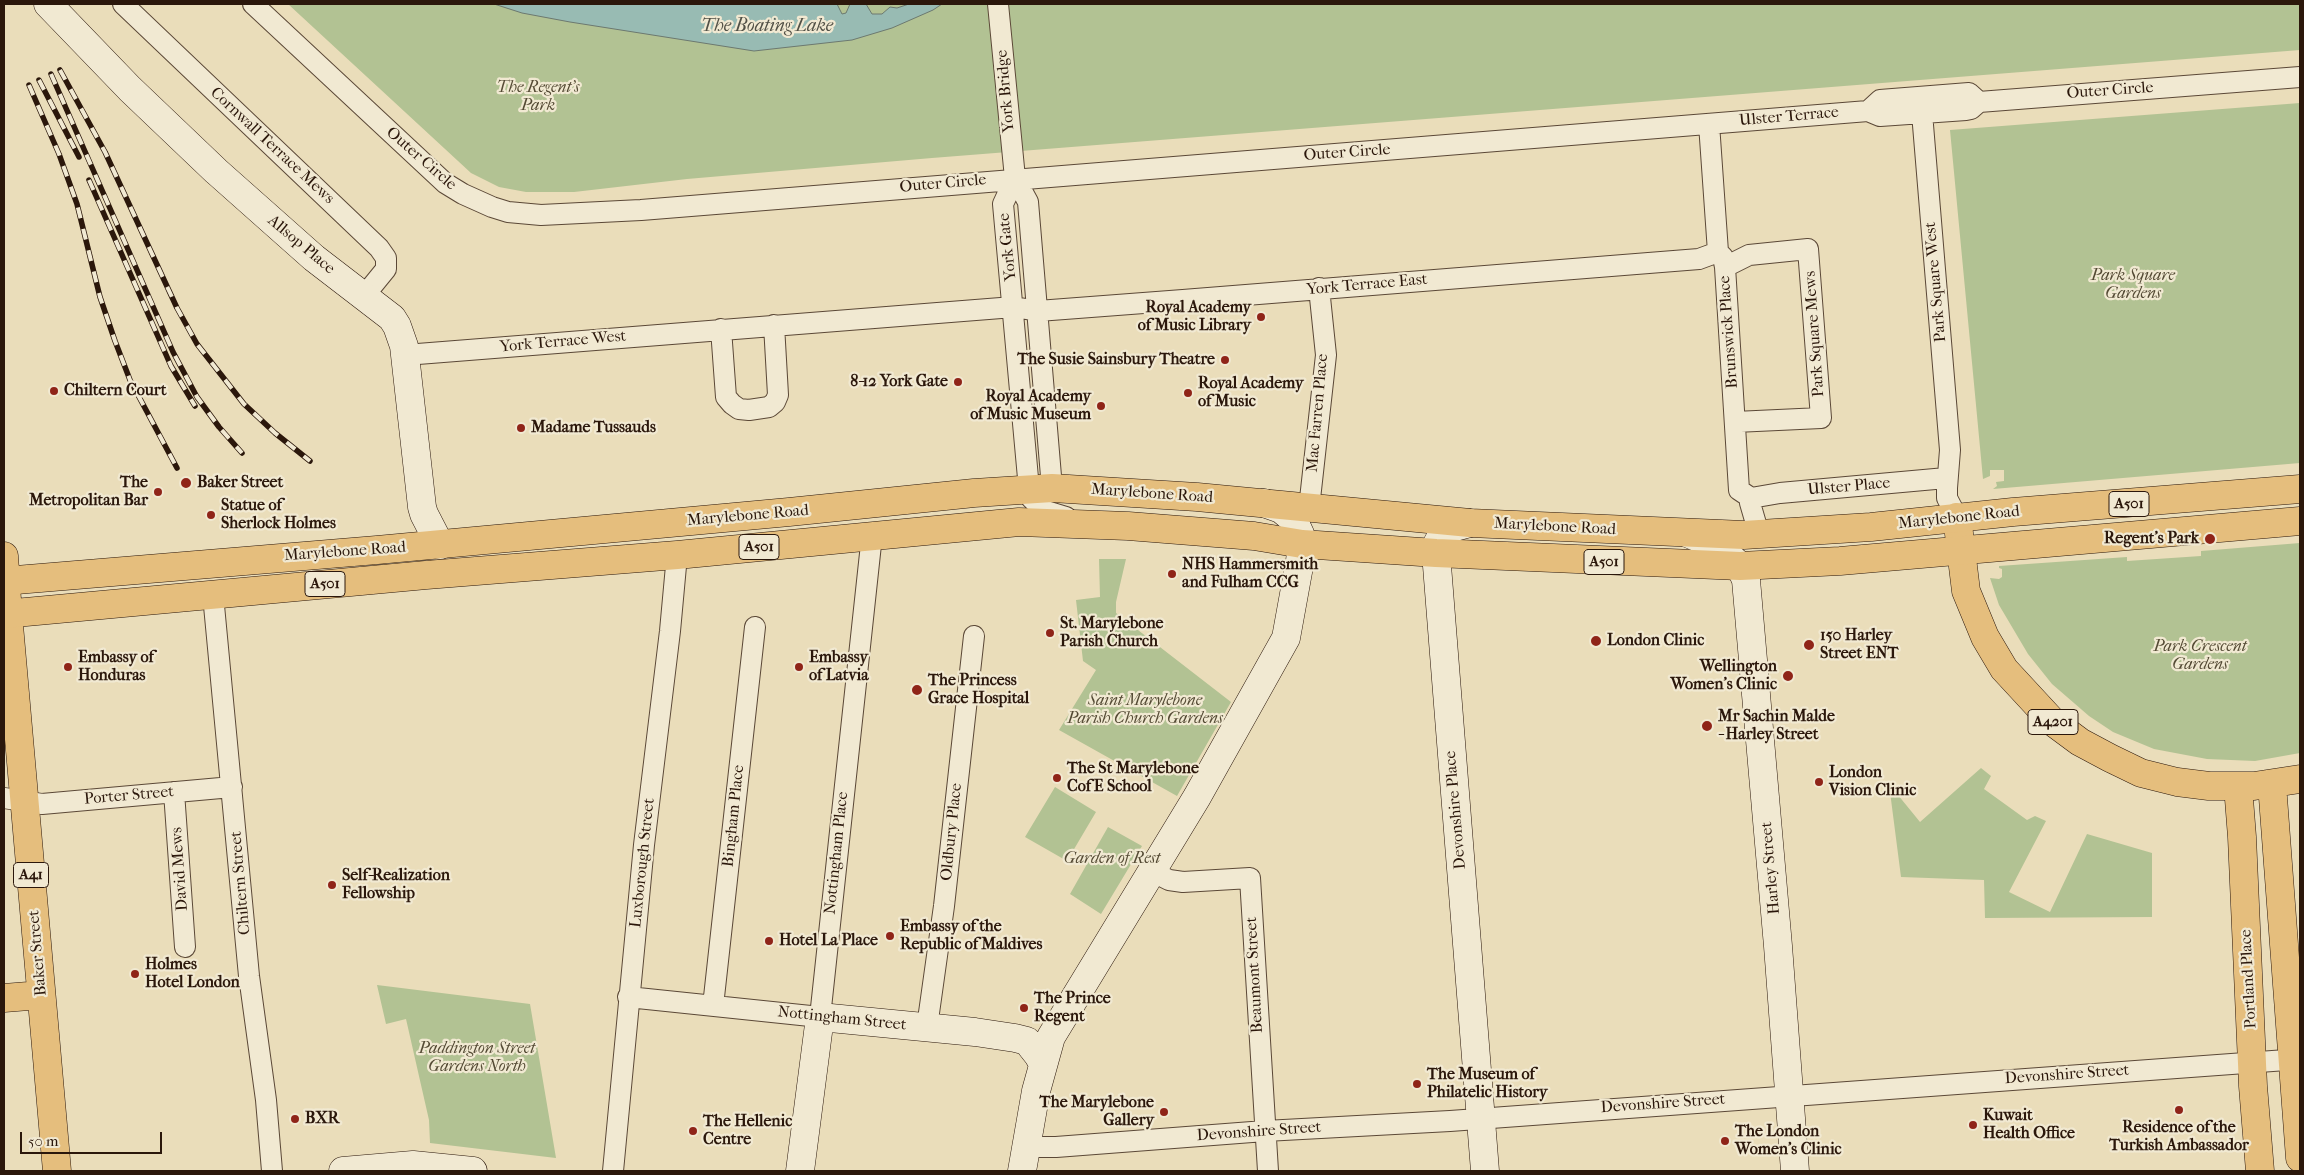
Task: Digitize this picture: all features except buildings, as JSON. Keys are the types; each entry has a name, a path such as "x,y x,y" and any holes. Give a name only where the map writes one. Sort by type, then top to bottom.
{"main road":[{"name":"Marylebone Road","path":"4,572 440,545 1040,488 1264,503 1470,523 1687,533 1759,534 1871,527 1957,517 2300,489"},
{"name":"Park Square West","path":"1957,517 1960,550"},
{"name":"Marylebone Road","path":"6,614 426,575 677,555 1019,522 1128,526 1254,536 1302,544 1436,553 1740,566 1840,561 2300,521"},
{"name":"A4201","path":"1960,550 1966,591 1985,637 2004,668 2053,722 2080,742 2142,773 2177,782 2238,786 2272,784 2300,779"},
{"name":"Baker Street","path":"4,572 14,800 41,995 57,1171"},
{"path":"2272,784 2296,1059 2300,1158"},
{"name":"Portland Place","path":"2238,786 2252,1062 2260,1171"},
{"path":"4,998 41,995"}],"street":[{"name":"Cornwall Terrace Mews","path":"123,4 380,248 386,258 386,269 364,296"},
{"name":"Outer Circle","path":"253,4 445,183 476,201 508,212 541,215 641,210 1015,178 1710,124"},
{"name":"York Bridge","path":"998,4 1015,178"},
{"name":"Allsop Place","path":"52,5 130,89 216,171 302,248 395,322 405,355 422,506 424,514 440,545"},
{"name":"Outer Circle","path":"1922,113 1971,109 1979,102 2300,77"},
{"name":"Ulster Terrace","path":"1868,111 1880,100 1890,99 1969,93 1979,102"},
{"name":"Ulster Terrace","path":"1710,124 1868,111 1880,116 1922,113"},
{"name":"Park Square West","path":"1922,113 1950,450 1946,478 1948,498 1957,517"},
{"name":"Brunswick Place","path":"1710,124 1739,490 1751,498 1750,502 1759,534"},
{"name":"York Gate","path":"1015,178 1003,204 1014,307 1040,488"},
{"name":"York Gate","path":"1015,178 1028,202 1038,311 1040,488 1031,498 1043,510 1054,515 1128,526"},
{"name":"Park Square Mews","path":"1722,260 1754,254 1808,249 1821,418 1735,422"},
{"name":"York Terrace East","path":"1014,307 1038,311 1699,259 1722,260"},
{"name":"Mac Farren Place","path":"1309,508 1326,355 1319,288"},
{"name":"York Terrace West","path":"405,355 1014,307"},
{"path":"721,329 726,397 739,409 749,410 768,407 775,402 778,395 774,325"},
{"name":"Park Square West","path":"1950,450 1959,467 1961,487 1957,517"},
{"name":"Ulster Place","path":"1751,498 1780,493 1946,478"},
{"path":"1024,1159 1043,1064 1051,1037 1152,871 1286,638 1296,590 1302,544 1300,534 1293,519 1281,509 1264,503"},
{"name":"Devonshire Place","path":"1470,523 1451,528 1443,533 1436,546 1436,553 1486,1171"},
{"path":"1687,533 1718,546 1740,566"},
{"name":"Nottingham Place","path":"800,1171 820,1017 872,535"},
{"name":"Luxborough Street","path":"613,1171 628,997 677,555"},
{"name":"Harley Street","path":"1740,566 1746,580 1778,946 1795,1171"},
{"name":"Chiltern Street","path":"213,595 250,976 266,1100 272,1171"},
{"name":"Bingham Place","path":"713,1006 756,626"},
{"name":"Oldbury Place","path":"927,1027 974,636"},
{"name":"Porter Street","path":"14,800 42,804 232,787"},
{"name":"David Mews","path":"174,792 185,946"},
{"name":"Beaumont Street","path":"1152,871 1169,880 1183,882 1250,878 1268,1171"},
{"name":"Nottingham Street","path":"628,997 975,1032 1026,1041"},
{"path":"1043,1064 1026,1041 1061,1019"},
{"name":"Devonshire Street","path":"1024,1159 1056,1147 2296,1059"},
{"path":"343,1171 413,1165 473,1171"}],"green space":[{"name":"The Regent's Park","path":"288,4 2300,4 2300,50 932,158 687,179 574,192 526,192 499,187 471,173"},
{"name":"Park Square Gardens","path":"2300,103 2300,463 1993,489 1997,486 1996,482 2004,481 2004,470 1990,470 1990,476 1983,479 1950,130"},
{"name":"Park Crescent Gardens","path":"2300,543 2300,753 2255,761 2207,759 2154,749 2113,732 2089,716 2052,684 2028,654 1999,605 1990,578 1999,579 2002,577 2002,569 1999,566 2127,557 2127,561 2201,556 2201,551"},
{"name":"Saint Marylebone Parish Church Gardens","path":"1099,559 1126,559 1116,602 1116,613 1231,702 1177,796 1059,730 1096,670 1083,661 1076,600 1100,597"},
{"path":"1981,768 1991,776 1984,789 2027,820 2035,816 2046,821 2009,892 2050,912 2087,834 2152,853 2152,917 1985,918 1984,880 1901,877 1889,784 1920,822"},
{"path":"1055,787 1096,812 1067,861 1025,837"},
{"name":"Garden of Rest","path":"1108,827 1142,846 1101,914 1070,894"},
{"name":"Paddington Street Gardens North","path":"377,985 530,1004 556,1158 430,1143 429,1120 406,1019 386,1024"}],"water":[{"name":"The Boating Lake","path":"494,4 837,4 842,14 846,13 850,4 866,4 872,14 882,14 890,7 897,8 909,4 942,4 933,10 892,28 852,40 754,51 570,22 522,13"}],"railway":[{"path":"60,70 105,152 177,308 197,344 244,404 275,433 310,461"},
{"path":"51,74 173,352 197,397 219,427 242,453"},
{"path":"39,80 79,157"},
{"path":"29,85 59,154 77,204 100,297 130,380 177,468"},
{"path":"89,180 171,366 195,406"}],"place":[{"name":"Royal Academy of Music Library","path":"1261,317"},
{"name":"The Susie Sainsbury Theatre","path":"1225,360"},
{"name":"8-12 York Gate","path":"958,382"},
{"name":"Chiltern Court","path":"54,391"},
{"name":"Royal Academy of Music","path":"1188,393"},
{"name":"Royal Academy of Music Museum","path":"1101,406"},
{"name":"Madame Tussauds","path":"521,428"},
{"name":"Baker Street","path":"186,483"},
{"name":"The Metropolitan Bar","path":"158,492"},
{"name":"Statue of Sherlock Holmes","path":"211,515"},
{"name":"Regent's Park","path":"2210,539"},
{"name":"NHS Hammersmith and Fulham CCG","path":"1172,574"},
{"name":"St. Marylebone Parish Church","path":"1050,633"},
{"name":"London Clinic","path":"1596,641"},
{"name":"150 Harley Street ENT","path":"1809,645"},
{"name":"Embassy of Honduras","path":"68,667"},
{"name":"Embassy of Latvia","path":"799,667"},
{"name":"Wellington Women's Clinic","path":"1788,676"},
{"name":"The Princess Grace Hospital","path":"917,690"},
{"name":"Mr Sachin Malde - Harley Street","path":"1707,726"},
{"name":"The St Marylebone CofE School","path":"1057,778"},
{"name":"London Vision Clinic","path":"1819,782"},
{"name":"Self-Realization Fellowship","path":"332,885"},
{"name":"Embassy of the Republic of Maldives","path":"890,936"},
{"name":"Hotel La Place","path":"769,941"},
{"name":"Holmes Hotel London","path":"135,974"},
{"name":"The Prince Regent","path":"1024,1008"},
{"name":"The Museum of Philatelic History","path":"1417,1084"},
{"name":"Residence of the Turkish Ambassador","path":"2179,1110"},
{"name":"The Marylebone Gallery","path":"1164,1112"},
{"name":"BXR","path":"295,1119"},
{"name":"Kuwait Health Office","path":"1973,1125"},
{"name":"The Hellenic Centre","path":"693,1131"},
{"name":"The London Women's Clinic","path":"1725,1141"}]}
